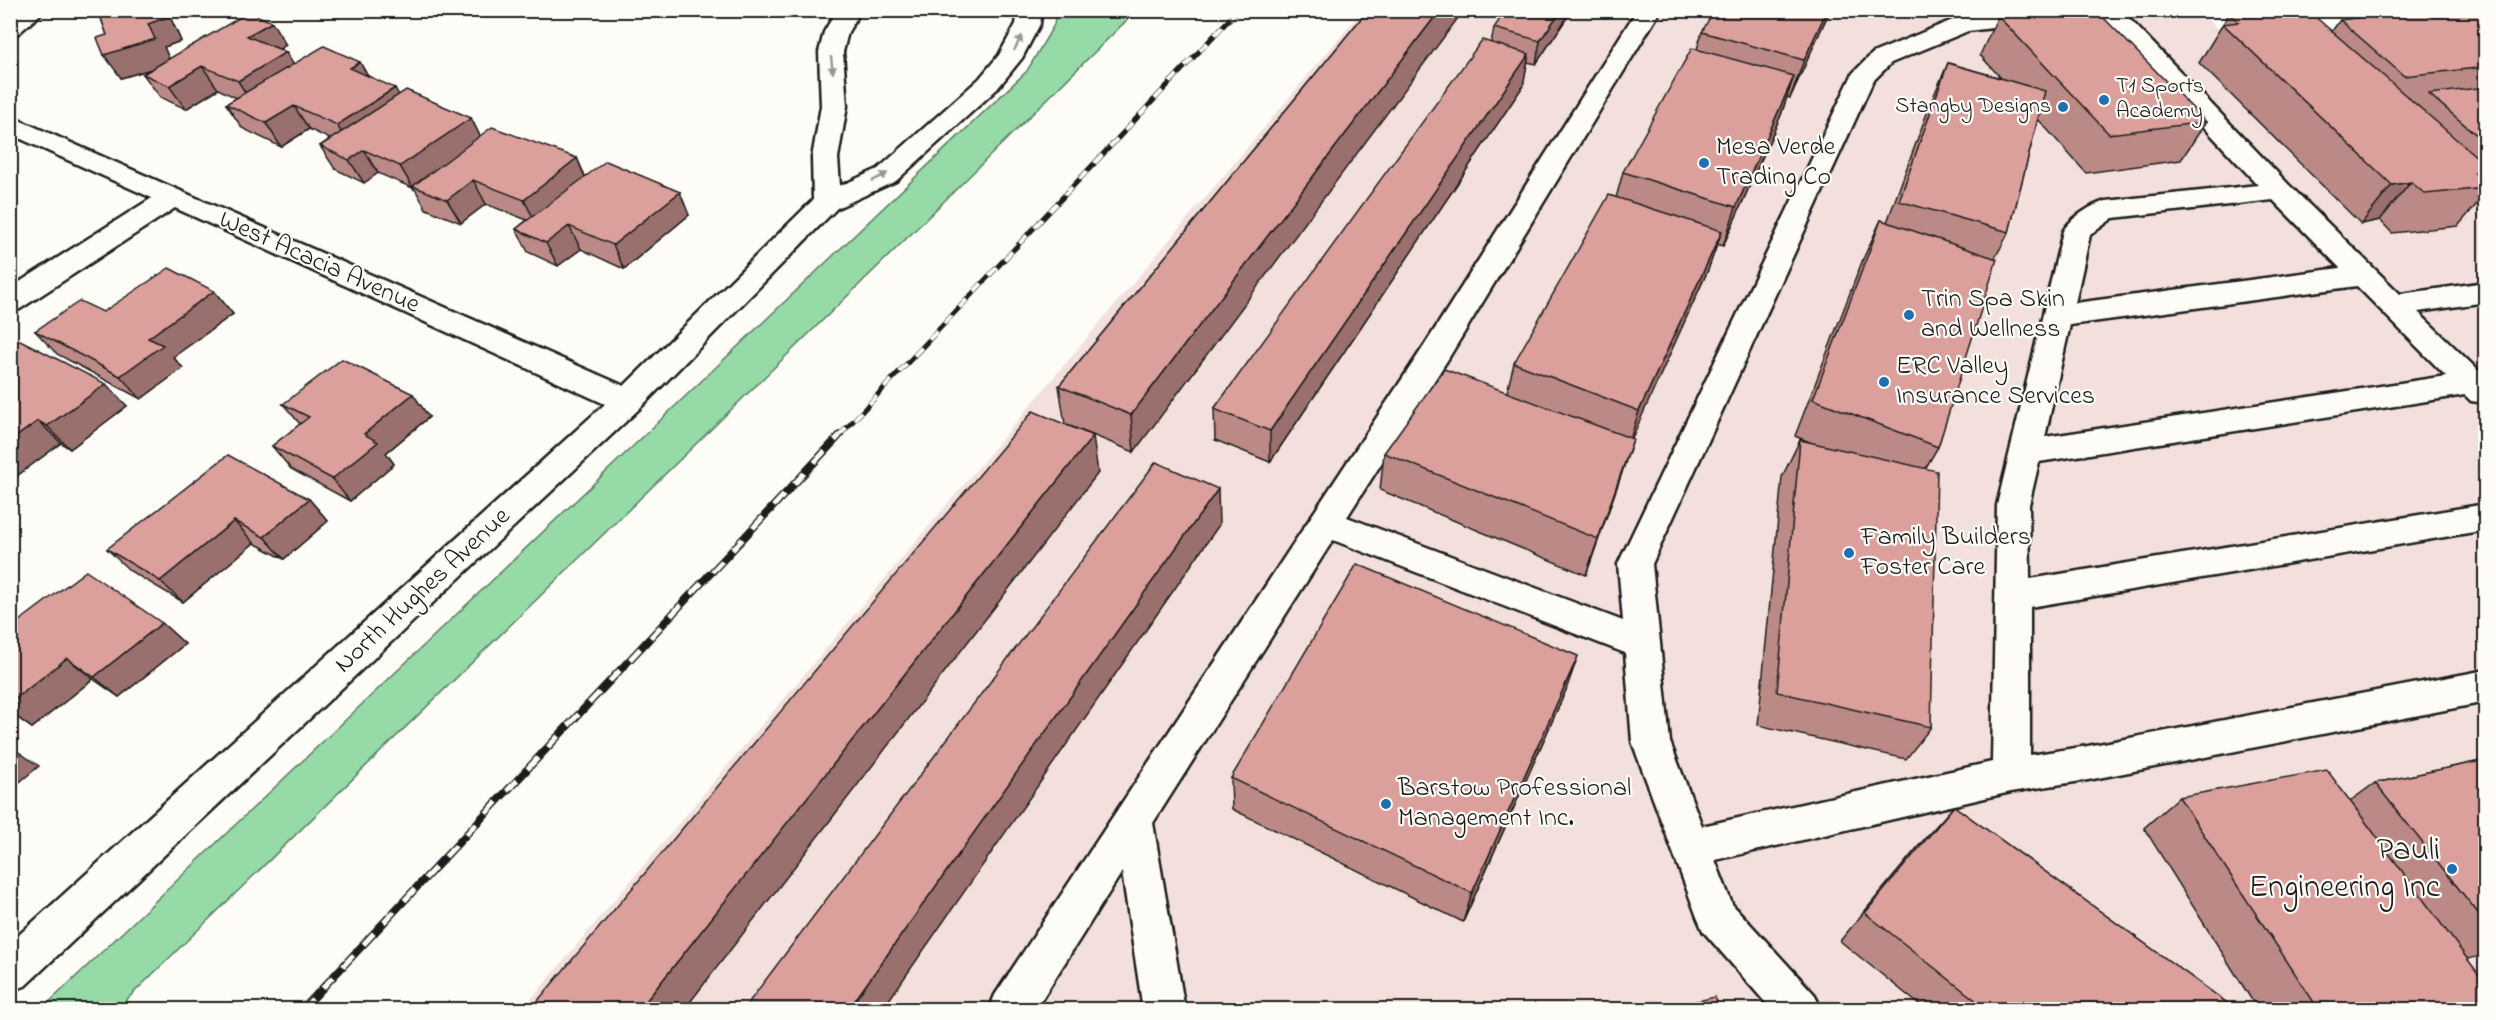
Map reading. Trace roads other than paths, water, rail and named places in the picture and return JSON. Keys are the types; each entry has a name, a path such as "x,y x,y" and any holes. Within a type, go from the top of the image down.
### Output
{"street":[{"path":"10,28 33,10"},
{"path":"849,10 837,33 831,52 834,106 825,158 827,202 887,175 988,84 1010,58 1028,24 1030,10"},
{"path":"1010,1010 1437,351 1649,10"},
{"path":"1800,1010 1717,917 1651,742 1635,564 1862,78 1882,58 1963,24 2083,10"},
{"path":"2107,10 2278,191 2478,390"},
{"name":"West Acacia Avenue","path":"10,124 628,401"},
{"path":"2011,775 2013,506 2077,231 2106,210 2278,191"},
{"path":"10,302 173,197"},
{"name":"North Hughes Avenue","path":"10,971 628,401 827,202"},
{"path":"2057,316 2362,275"},
{"path":"2393,305 2486,292"},
{"path":"2026,452 2478,390"},
{"path":"2013,596 2486,517"},
{"path":"1326,523 1642,644"},
{"path":"1690,847 2011,775 2088,763 2486,686"},
{"path":"1133,820 1164,1010"}],"railway":[{"path":"839,436 1238,10"},
{"path":"302,1010 840,435"}],"place":[{"name":"T1 Sports Academy","path":"2104,100"},
{"name":"Stangby Designs","path":"2063,107"},
{"name":"Mesa Verde Trading Co","path":"1704,163"},
{"name":"Trin Spa Skin and Wellness","path":"1909,315"},
{"name":"ERC Valley Insurance Services","path":"1884,382"},
{"name":"Family Builders Foster Care","path":"1849,553"},
{"name":"Barstow Professional Management Inc.","path":"1386,804"},
{"name":"Pauli Engineering Inc","path":"2452,869"}]}
